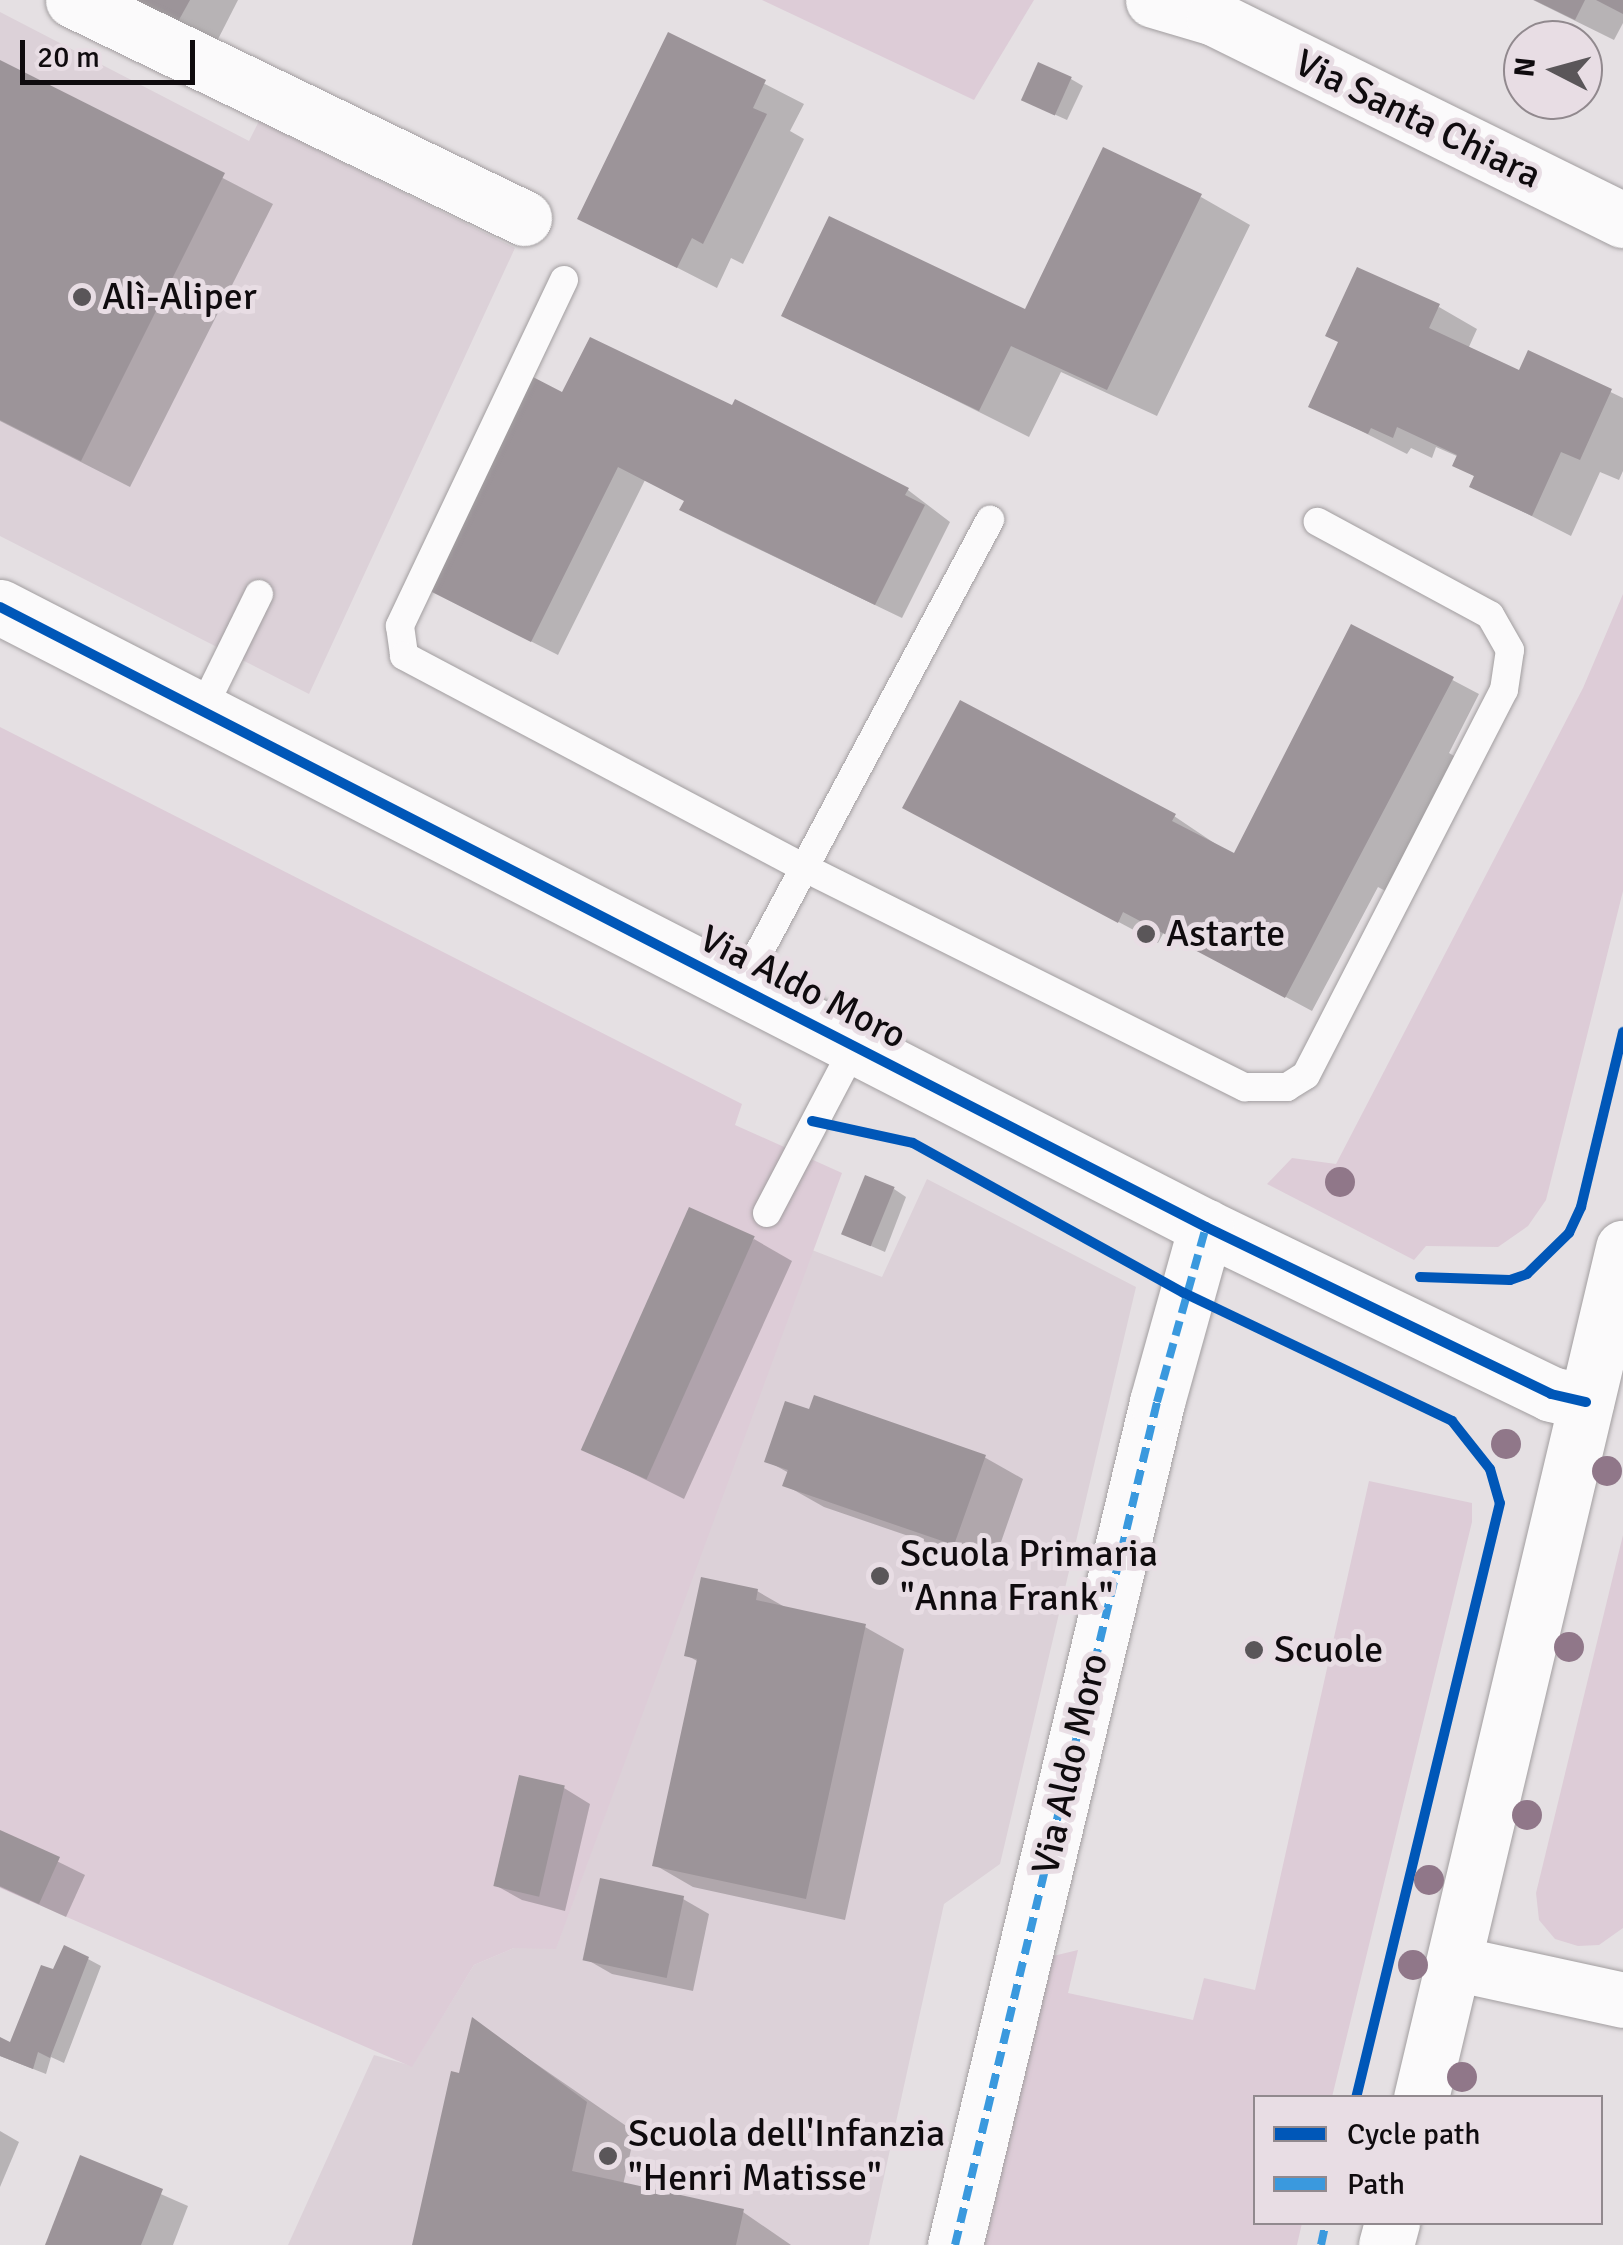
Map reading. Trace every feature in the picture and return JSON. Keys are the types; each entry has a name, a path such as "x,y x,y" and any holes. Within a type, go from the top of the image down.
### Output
{"street":[{"path":"72,0 524,218"},
{"name":"Via Santa Chiara","path":"1152,0 1203,9 1623,220"},
{"name":"Via Aldo Moro","path":"0,607 1206,1227 1551,1394 1586,1402"},
{"name":"Via Aldo Moro","path":"956,2245 1157,1402 1206,1227"},
{"path":"1423,2095 1623,1248"},
{"path":"1454,1963 1623,2000"}],"lane":[{"path":"564,280 400,626 404,656 1219,1080 1265,1090 1297,1081 1353,987 1504,690 1510,650 1490,614 1318,522"},
{"path":"740,988 990,520"},
{"path":"202,710 259,594"},
{"path":"767,1213 854,1047"}],"shaded area":[{"path":"762,0 1034,0 974,100"},
{"path":"0,12 249,141 259,121 515,248 309,694 0,536"},
{"path":"1623,594 1623,891 1546,1200 1528,1226 1498,1247 1426,1246 1414,1260 1267,1184 1292,1158 1336,1164 1583,688"},
{"path":"0,727 742,1104 735,1125 842,1173 556,1949 514,1948 474,1965 412,2067 0,1888"},
{"name":"Scuola Primaria \"Anna Frank\"","path":"927,1179 1136,1287 1000,1864 944,1904 869,2245 288,2245 374,2055 412,2066 474,1965 514,1948 556,1948 812,1250 882,1277"},
{"path":"1369,1481 1472,1503 1472,1522 1332,2095 1253,2095 1253,2225 1302,2225 1297,2245 984,2245 1053,1956 1078,1950 1068,1993 1193,2020 1204,1978 1255,1990"},
{"path":"1623,1535 1623,1928 1599,1945 1578,1946 1555,1939 1539,1920 1536,1893"}],"building":[{"path":"120,0 190,0 175,27"},
{"path":"1534,0 1585,0 1575,20"},
{"path":"1596,0 1623,0 1623,14"},
{"path":"668,32 766,80 753,108 767,114 703,244 692,238 677,268 577,219"},
{"name":"Alì-Aliper","path":"0,60 225,173 81,461 0,420"},
{"path":"1038,62 1072,77 1055,115 1021,100"},
{"path":"1103,147 1202,194 1107,390 1011,346 979,411 781,316 829,216 1025,309"},
{"path":"1357,267 1440,304 1429,328 1519,370 1528,350 1612,389 1580,460 1561,452 1532,516 1469,487 1474,476 1452,466 1457,455 1397,427 1393,438 1371,428 1368,434 1308,407 1338,342 1325,336"},
{"path":"590,337 732,405 735,399 909,488 905,495 925,505 875,605 679,510 684,501 618,467 531,642 426,589 533,377 562,392"},
{"path":"1351,624 1454,677 1285,998 1123,912 1118,923 902,808 960,700 1176,814 1172,821 1234,853"},
{"path":"865,1175 895,1187 871,1246 841,1234"},
{"path":"689,1207 755,1236 647,1479 581,1450"},
{"path":"814,1395 986,1455 954,1545 782,1486 788,1470 764,1462 785,1401 809,1409"},
{"path":"701,1577 758,1589 756,1600 866,1624 806,1899 652,1866 697,1659 684,1656"},
{"path":"519,1775 565,1786 539,1897 493,1886"},
{"path":"0,1830 60,1857 39,1904 0,1886"},
{"path":"600,1878 684,1896 667,1978 583,1960"},
{"path":"64,1945 89,1957 50,2058 38,2052 33,2069 0,2056 0,2037 10,2042 41,1965 53,1969"},
{"path":"472,2017 587,2102 572,2171 744,2209 736,2245 412,2245 451,2071 459,2073"},
{"path":"80,2155 163,2189 141,2245 45,2245"}],"marked path":[{"path":"955,2245 1157,1402 1206,1227"},
{"path":"1321,2245 1325,2225"}],"cycle path":[{"path":"0,607 1206,1227 1551,1394 1586,1402"},
{"path":"1420,1277 1510,1280 1527,1274 1569,1233 1581,1207 1623,1032"},
{"path":"812,1121 913,1143 1184,1293 1452,1421 1490,1469 1500,1503 1357,2095"}],"place":[{"name":"Alì-Aliper","path":"82,297"},
{"name":"Astarte","path":"1146,934"},
{"name":"Scuola Primaria \"Anna Frank\"","path":"880,1576"},
{"name":"Scuole","path":"1254,1650"},
{"name":"Scuola dell'Infanzia \"Henri Matisse\"","path":"608,2156"}]}
